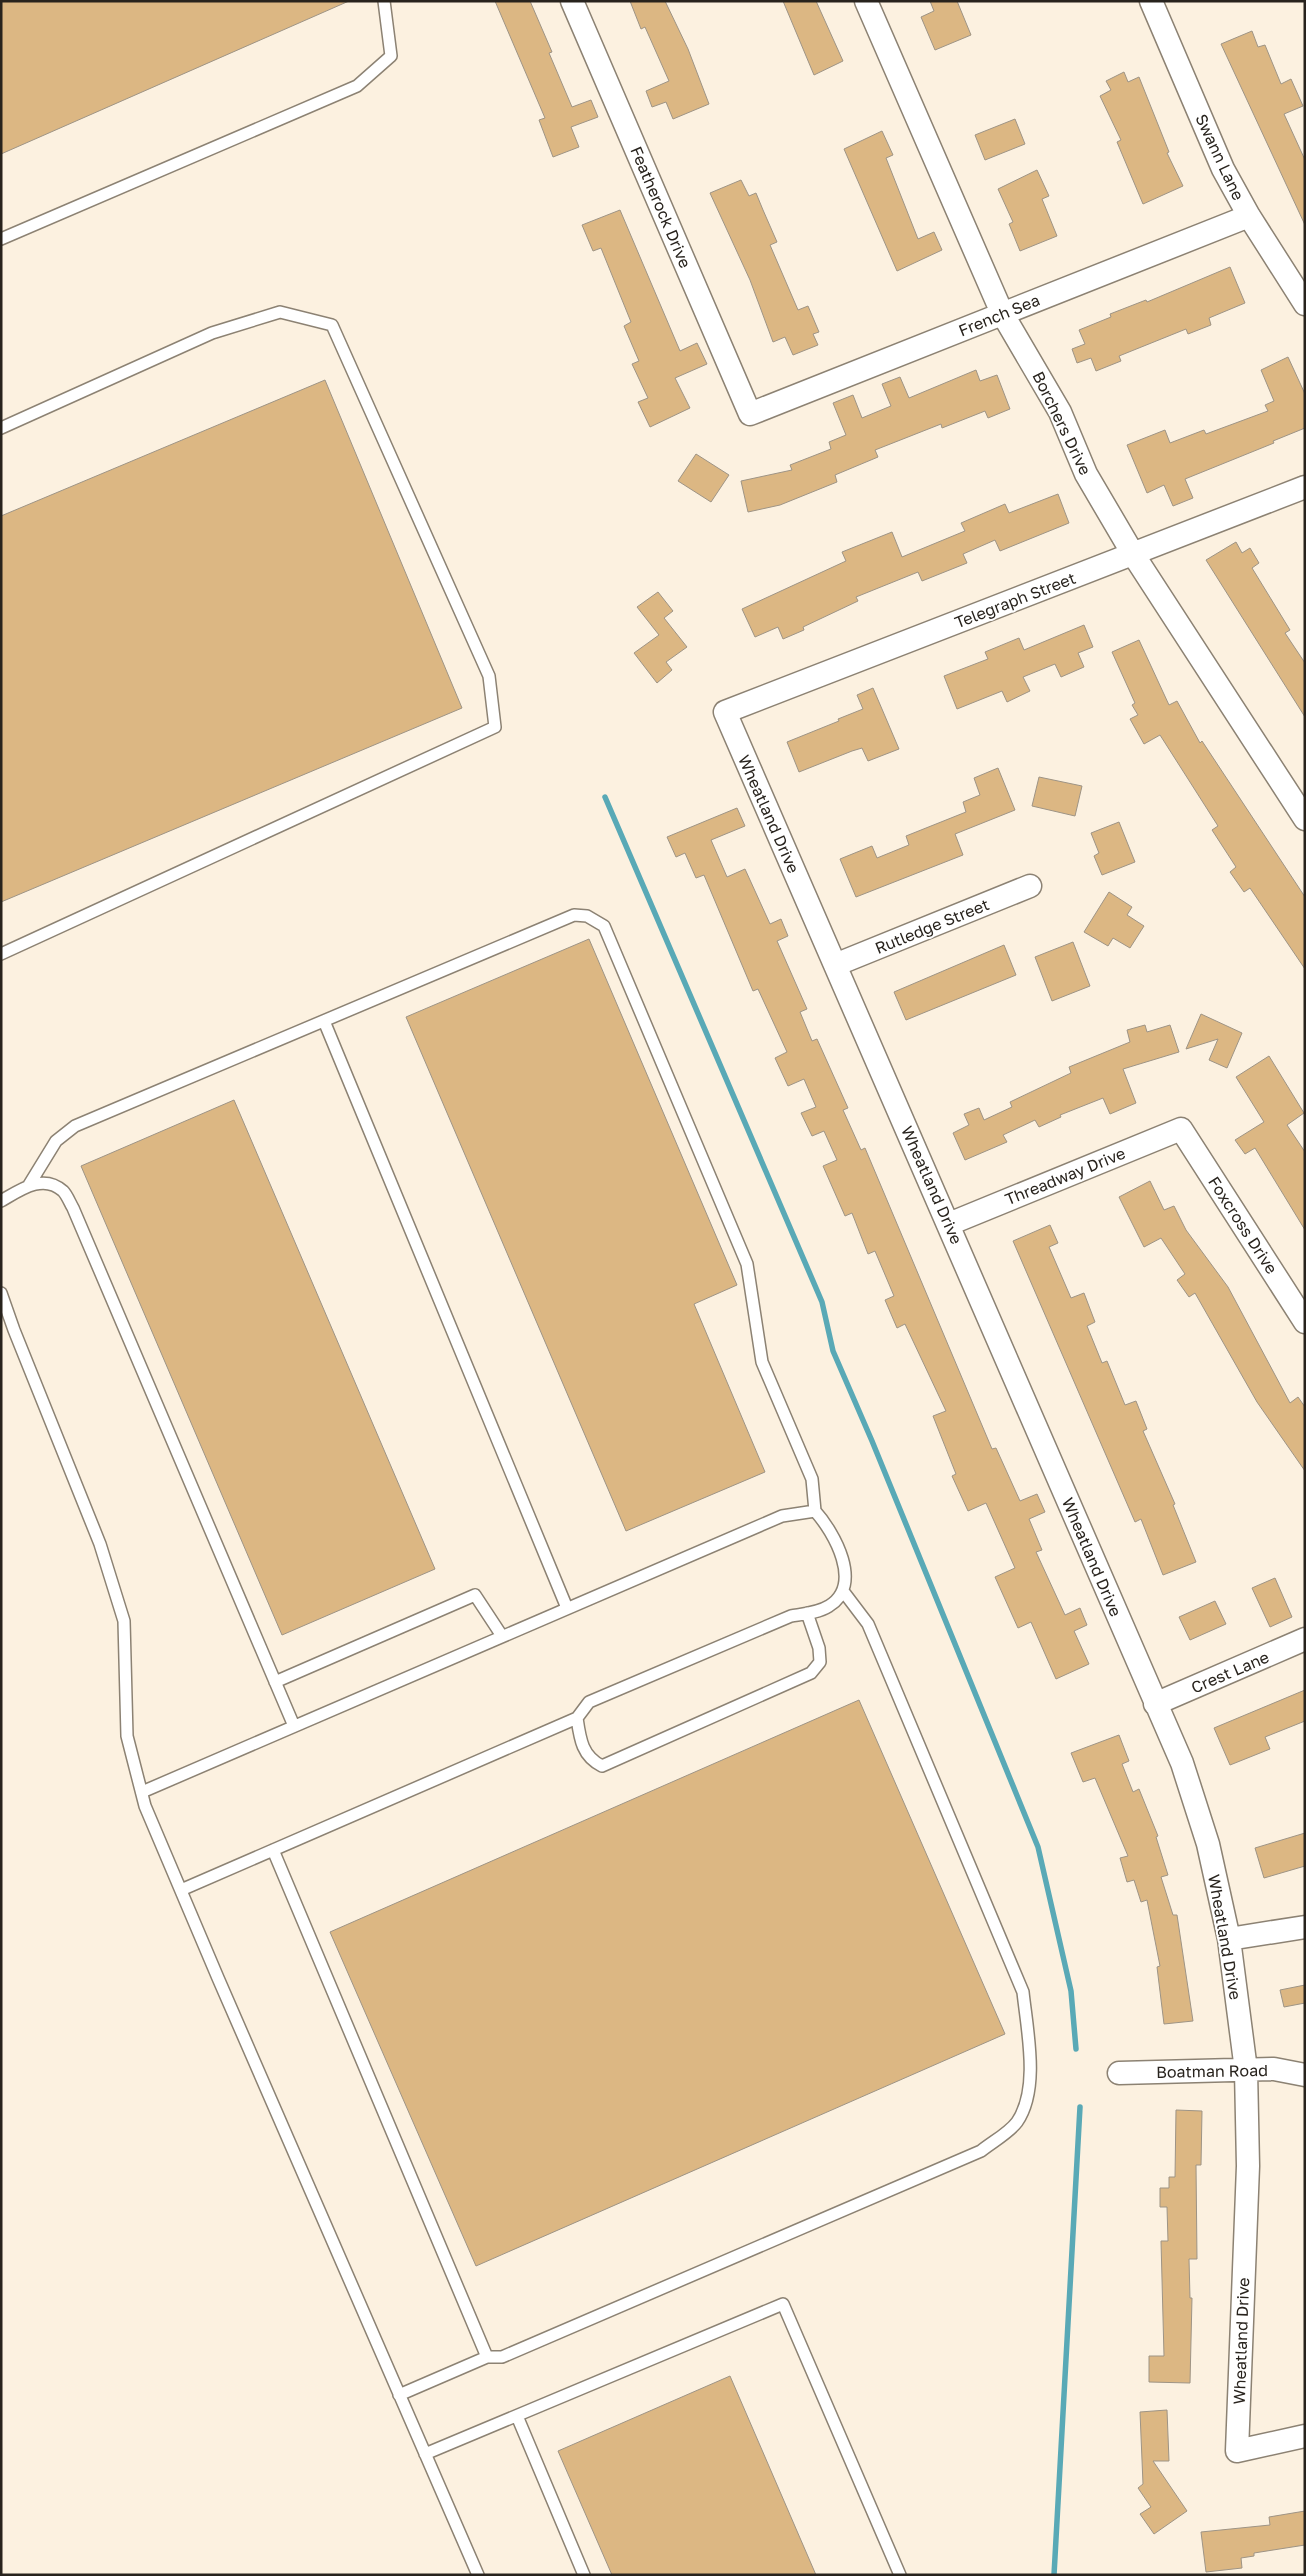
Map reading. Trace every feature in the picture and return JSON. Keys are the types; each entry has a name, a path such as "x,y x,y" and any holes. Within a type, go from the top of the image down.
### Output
{"street":[{"name":"Featherock Drive","path":"572,1 750,414"},
{"name":"Borchers Drive","path":"866,1 1002,313 1043,380 1060,412 1086,474 1132,554 1305,820"},
{"name":"Swann Lane","path":"1151,1 1222,169 1248,216 1305,304"},
{"name":"French Sea","path":"750,414 1248,216"},
{"name":"Telegraph Street","path":"725,712 1305,487"},
{"name":"Wheatland Drive","path":"725,712 1182,1763 1208,1844 1228,1939 1246,2070 1248,2166 1237,2451 1305,2436"},
{"name":"Rutledge Street","path":"835,965 1030,886"},
{"name":"Threadway Drive","path":"949,1224 1181,1129"},
{"name":"Foxcross Drive","path":"1181,1129 1305,1322"},
{"name":"Crest Lane","path":"1155,1704 1305,1639"},
{"path":"1228,1939 1305,1927"},
{"name":"Boatman Road","path":"1119,2073 1274,2069 1305,2075"}],"lane":[{"path":"1,239 357,86 391,56 384,1"},
{"path":"1,428 212,333 280,312 332,325 489,676 495,727 1,954"},
{"path":"29,1185 56,1141 75,1126 574,915 586,916 604,926 747,1264 762,1362 812,1479 815,1510 829,1527 839,1548 845,1570 843,1591 829,1606 791,1616 589,1702 577,1718 181,1890"},
{"path":"324,1021 567,1608"},
{"path":"1,1201 29,1185 46,1183 63,1191 73,1208 294,1726"},
{"path":"1,1292 14,1330 100,1544 124,1621 127,1736 142,1792 181,1890 478,2575"},
{"path":"142,1792 782,1516 815,1510"},
{"path":"399,2395 487,2358 511,2353 981,2151 1016,2123 1028,2101 1029,2050 1023,1992 868,1624 843,1591"},
{"path":"275,1682 475,1595 502,1636"},
{"path":"577,1718 580,1739 590,1760 602,1766 811,1672 820,1662 819,1648 807,1613"},
{"path":"273,1850 487,2358"},
{"path":"425,2454 784,2304 900,2575"},
{"path":"517,2416 584,2575"}],"building":[{"path":"1,1 349,1 1,154"},
{"path":"495,1 530,1 552,52 549,53 572,107 591,100 598,117 571,127 579,147 553,157 539,120 545,118"},
{"path":"630,1 665,1 688,49 709,104 673,119 666,102 652,107 646,91 669,81 645,27 641,29"},
{"path":"783,1 816,1 843,61 814,75"},
{"path":"930,1 957,1 971,35 935,50 921,17 934,11"},
{"path":"1252,31 1258,47 1265,45 1281,84 1291,79 1303,106 1284,114 1305,160 1305,225 1221,44"},
{"path":"1124,72 1128,82 1139,77 1169,152 1167,153 1183,186 1143,204 1117,142 1121,140 1100,96 1111,90 1106,81"},
{"path":"1015,119 1025,144 985,160 975,135"},
{"path":"882,131 893,155 886,158 918,239 934,232 942,250 897,271 844,149"},
{"path":"1037,170 1049,196 1042,199 1057,236 1020,251 1009,224 1013,222 998,189"},
{"path":"741,180 749,196 756,193 777,242 770,245 798,310 808,306 819,332 813,334 818,345 793,355 785,337 773,342 750,280 710,193"},
{"path":"620,210 680,351 697,343 707,364 675,378 690,408 650,427 638,402 648,398 632,364 639,361 624,326 631,322 601,248 593,251 582,225"},
{"path":"1230,267 1245,303 1209,318 1211,325 1188,334 1186,329 1119,356 1121,361 1096,371 1091,358 1077,363 1072,349 1085,344 1079,330 1111,317 1110,314 1146,300 1147,302"},
{"path":"1288,357 1305,394 1305,428 1273,441 1274,443 1185,479 1193,498 1173,506 1164,485 1147,493 1127,445 1165,430 1170,443 1204,430 1206,434 1268,411 1265,405 1274,401 1261,370"},
{"path":"976,370 980,381 997,375 1010,409 988,418 985,411 942,428 941,424 875,450 878,457 835,475 837,482 780,505 748,512 741,481 792,470 790,465 831,449 829,442 846,435 833,403 853,395 862,418 891,406 882,384 900,377 909,398"},
{"path":"325,380 462,708 1,902 1,516"},
{"path":"696,454 729,475 711,502 678,481"},
{"path":"1058,494 1069,523 1000,551 995,540 963,554 967,563 922,581 918,572 856,597 858,601 803,627 804,630 783,639 778,627 755,637 742,609 846,561 842,552 892,532 902,557 965,531 961,523 1005,504 1009,513"},
{"path":"1236,542 1242,553 1250,548 1259,563 1252,568 1290,630 1285,633 1305,663 1305,717 1206,560"},
{"path":"658,592 673,611 664,618 687,647 666,662 672,670 657,683 634,653 659,635 637,607"},
{"path":"1084,625 1093,647 1078,653 1084,667 1061,677 1055,664 1023,677 1030,691 1007,702 1002,691 957,709 944,676 988,659 985,652 1019,638 1024,650"},
{"path":"1139,640 1169,705 1177,701 1200,743 1202,741 1305,897 1305,969 1250,888 1244,892 1230,872 1236,867 1212,830 1218,826 1160,735 1144,744 1130,719 1138,715 1132,705 1135,703 1112,652"},
{"path":"873,688 899,749 868,761 862,748 799,772 787,742 863,709 857,695"},
{"path":"998,768 1015,810 955,834 963,855 856,897 840,859 872,846 877,858 909,845 906,836 966,812 963,802 980,795 974,778"},
{"path":"1039,777 1082,786 1075,816 1032,806"},
{"path":"737,808 745,826 711,840 727,877 745,869 770,924 781,919 788,936 777,941 807,1009 800,1012 812,1041 817,1039 848,1108 843,1110 861,1150 865,1148 992,1449 996,1448 1020,1501 1037,1494 1045,1512 1029,1519 1042,1550 1036,1552 1065,1615 1080,1608 1087,1625 1074,1631 1089,1664 1056,1679 1031,1622 1018,1628 995,1577 1015,1568 986,1503 968,1511 952,1476 956,1474 933,1416 946,1411 905,1324 897,1328 885,1300 894,1296 875,1251 868,1254 852,1213 845,1216 823,1166 837,1160 824,1131 812,1136 801,1113 816,1107 804,1079 788,1086 775,1058 787,1052 758,989 753,991 704,875 696,878 685,853 676,857 667,837"},
{"path":"1119,822 1135,862 1102,875 1094,856 1099,853 1091,833"},
{"path":"1109,892 1132,907 1127,915 1144,926 1130,948 1113,938 1108,946 1084,932"},
{"path":"589,939 737,1285 694,1304 765,1472 626,1531 406,1017"},
{"path":"1073,942 1090,986 1052,1001 1035,957"},
{"path":"1004,945 1016,975 906,1020 894,992"},
{"path":"1201,1014 1242,1033 1227,1068 1209,1060 1218,1039 1186,1049"},
{"path":"1145,1025 1147,1032 1170,1025 1179,1052 1123,1069 1136,1103 1110,1114 1103,1098 1060,1115 1061,1117 1039,1127 1035,1120 1003,1135 1007,1142 965,1160 953,1133 969,1125 964,1114 979,1108 984,1120 1012,1107 1010,1102 1071,1073 1069,1067 1130,1042 1127,1030"},
{"path":"1269,1056 1304,1113 1287,1125 1305,1152 1305,1230 1255,1148 1245,1154 1235,1140 1264,1122 1236,1077"},
{"path":"234,1100 435,1569 282,1635 81,1166"},
{"path":"1150,1181 1164,1210 1174,1206 1186,1230 1228,1287 1290,1403 1298,1397 1305,1407 1305,1471 1257,1402 1195,1293 1189,1297 1177,1280 1185,1274 1161,1238 1144,1247 1119,1197"},
{"path":"1050,1225 1058,1243 1049,1247 1071,1298 1084,1293 1095,1322 1087,1326 1102,1363 1107,1361 1125,1405 1136,1401 1147,1429 1143,1431 1175,1504 1173,1505 1196,1562 1163,1575 1141,1519 1135,1522 1013,1241"},
{"path":"1275,1578 1292,1617 1270,1627 1252,1588"},
{"path":"1215,1601 1226,1624 1190,1640 1179,1617"},
{"path":"1305,1690 1305,1721 1265,1737 1270,1749 1230,1765 1214,1728"},
{"path":"859,1700 1005,2034 476,2266 330,1932"},
{"path":"1119,1735 1129,1761 1122,1764 1133,1792 1139,1789 1158,1836 1156,1837 1168,1875 1161,1877 1173,1915 1177,1915 1193,2021 1164,2024 1157,1967 1160,1966 1147,1900 1141,1902 1134,1880 1127,1882 1120,1858 1128,1856 1095,1778 1083,1782 1071,1753"},
{"path":"1305,1833 1305,1866 1264,1878 1255,1848"},
{"path":"1305,1985 1305,2003 1284,2007 1280,1990"},
{"path":"1176,2110 1202,2111 1201,2165 1196,2165 1197,2259 1189,2259 1190,2298 1192,2298 1190,2383 1149,2382 1149,2356 1164,2356 1161,2241 1168,2241 1167,2207 1160,2207 1160,2188 1169,2188 1169,2177 1175,2177"},
{"path":"730,2376 816,2575 612,2575 558,2451"},
{"path":"1167,2410 1169,2461 1153,2461 1187,2511 1154,2534 1140,2514 1151,2507 1138,2488 1143,2484 1140,2412"},
{"path":"1305,2511 1305,2545 1254,2553 1254,2556 1241,2558 1242,2568 1206,2572 1201,2532 1270,2525 1269,2517"}],"waterway":[{"path":"605,797 822,1302 833,1351 872,1441 1038,1847 1071,1991 1076,2049"},
{"path":"1054,2575 1080,2107"}]}
